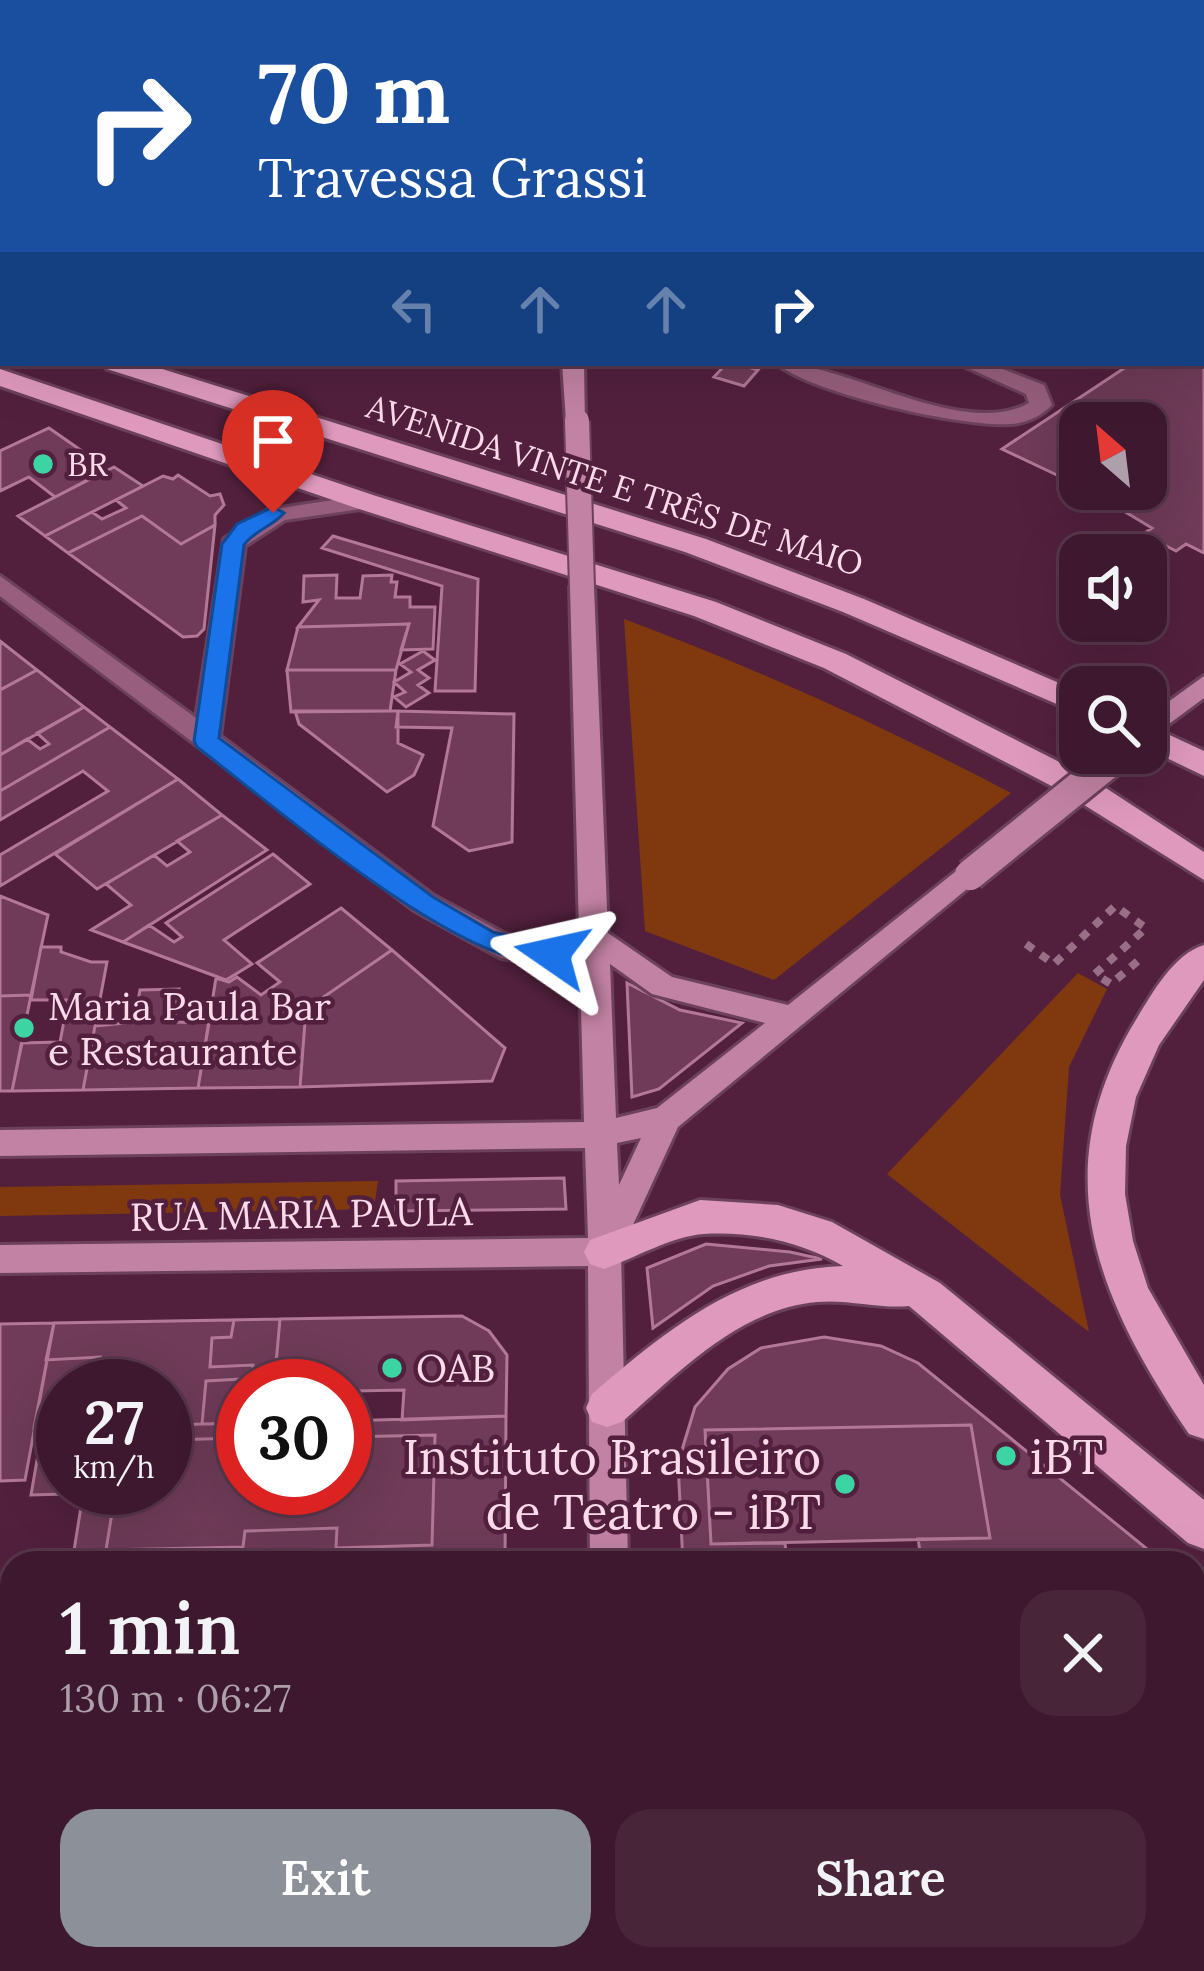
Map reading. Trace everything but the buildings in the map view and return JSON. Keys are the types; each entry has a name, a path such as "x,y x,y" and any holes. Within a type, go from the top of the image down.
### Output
{"highway":[{"name":"AVENIDA VINTE E TRÊS DE MAIO","path":"126,366 582,507 775,574 906,625 1059,694"},
{"path":"0,377 366,502 705,609 835,661 1076,785 1204,868"},
{"path":"1167,745 1204,765"},
{"path":"1204,958 1170,998 1129,1065 1108,1124 1102,1171 1114,1253 1125,1282 1149,1339 1204,1420"},
{"path":"604,1252 700,1217 778,1222 832,1239 926,1295 1204,1528"},
{"path":"607,1408 740,1304 790,1288 845,1283 926,1295"}],"main road":[{"path":"573,366 604,1252 609,1551"},
{"path":"1167,715 1204,684"},
{"path":"604,1252 666,1119 1095,774"},
{"path":"593,948 663,986 792,1018"},
{"name":"RUA MARIA PAULA","path":"0,1143 598,1135 666,1119"},
{"name":"RUA MARIA PAULA","path":"0,1259 604,1252"}],"street":[{"path":"795,366 848,386 978,417 1020,417 1041,404 1036,390 977,366"},
{"path":"206,741 233,544 245,529 273,513 366,502"},
{"path":"0,584 424,903 483,939 511,950 593,948"}],"path":[{"path":"1026,944 1054,964 1115,906 1146,928 1095,974 1111,984 1142,958"}],"shaded area":[{"path":"624,619 820,700 1011,793 774,980 645,931"},
{"path":"1078,973 1107,989 1069,1067 1060,1195 1089,1332 887,1174"},
{"path":"378,1181 374,1209 0,1216 0,1187"}],"place":[{"name":"BR","path":"43,464"},
{"name":"Maria Paula Bar e Restaurante","path":"24,1028"},
{"name":"OAB","path":"392,1368"},
{"name":"iBT","path":"1006,1456"},
{"name":"Instituto Brasileiro de Teatro - iBT","path":"845,1484"}],"route":[{"path":"273,513 245,529 233,544 206,741 424,903 483,939 511,950 552,954"}]}
